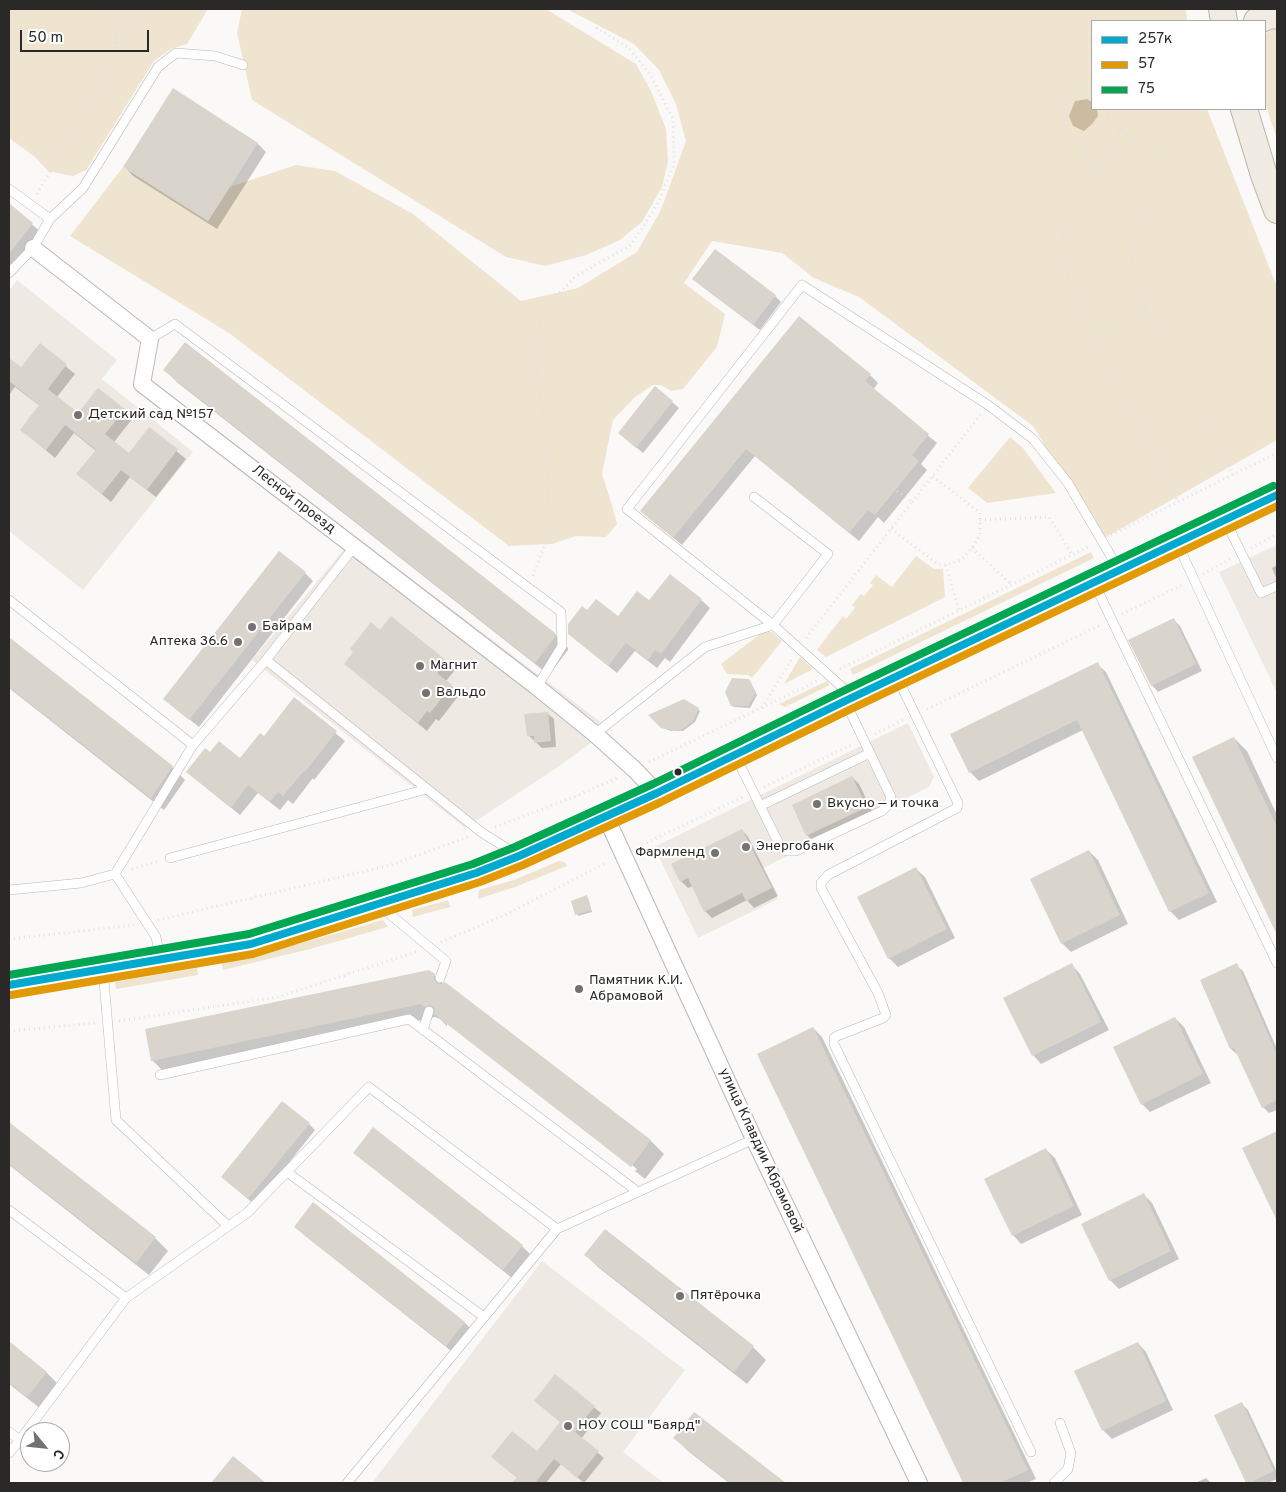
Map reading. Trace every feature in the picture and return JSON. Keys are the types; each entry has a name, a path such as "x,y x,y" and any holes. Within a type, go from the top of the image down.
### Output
{"main road":[{"path":"1259,20 1277,15"},
{"path":"1244,110 1277,210"},
{"path":"9,984 251,944 476,873 657,793 849,699 1277,495"}],"street":[{"path":"33,248 150,339"},
{"name":"Лесной проезд","path":"150,339 142,384 536,687 595,734 657,793"},
{"name":"улица Клавдии Абрамовой","path":"606,817 754,1139 919,1483"}],"lane":[{"path":"9,273 33,248 50,219 83,188 158,67 176,53 215,56 243,65"},
{"path":"9,189 50,219"},
{"path":"735,755 780,846 786,851 796,851 882,811 889,804 890,797 849,699 828,675 773,625 627,509 802,285 988,405 1033,439 1068,483 1120,571"},
{"path":"150,339 175,324 561,612 562,646 536,687"},
{"path":"595,734 706,647 773,625 828,554 754,497"},
{"path":"1225,520 1261,594 1277,586"},
{"path":"1177,543 1277,758"},
{"path":"9,890 81,883 115,874 193,745 266,660 354,547"},
{"path":"1094,583 1277,963"},
{"path":"9,600 193,745"},
{"path":"266,660 481,832 518,856"},
{"path":"897,677 958,803 956,808 828,875 821,883 878,993 886,1015 883,1018 837,1036 834,1038 834,1044 1031,1452"},
{"path":"760,806 870,753"},
{"path":"170,858 427,789"},
{"path":"115,874 156,937 160,959"},
{"path":"377,904 446,961 440,978"},
{"path":"103,969 116,1120 228,1226"},
{"path":"423,1030 429,1010"},
{"path":"160,1075 409,1019 638,1192"},
{"path":"33,1422 126,1298 248,1213 369,1087 556,1229"},
{"path":"348,1483 556,1229 754,1139"},
{"path":"286,1172 484,1317"},
{"path":"9,1210 126,1298"},
{"path":"1054,1483 1068,1469 1071,1453 1060,1424"},
{"path":"9,1432 20,1440 9,1453"}],"path":[{"path":"115,59 118,9"},
{"path":"31,205 145,9"},
{"path":"528,588 549,532 546,429 533,345 546,305 576,276 631,245 658,202 674,164 673,119 651,76 629,48 597,28 602,9"},
{"path":"1091,92 1073,93 1061,109 1065,128 1096,170"},
{"path":"1104,110 1107,118 1121,130 1175,167 1150,204 1136,230 1132,261 1141,296 1233,475"},
{"path":"1082,150 1107,118"},
{"path":"1121,130 1065,219 1062,243 1068,275 1091,335 1178,502"},
{"path":"1091,335 1147,308"},
{"path":"988,405 798,648 762,708 1277,453"},
{"path":"891,529 938,564 946,565 961,560 972,548 980,535 980,513 932,476"},
{"path":"896,490 912,502"},
{"path":"980,520 1049,516 1072,555"},
{"path":"1176,588 1277,534"},
{"path":"972,548 1012,585"},
{"path":"946,565 959,611"},
{"path":"9,939 135,925 392,865 532,814"},
{"path":"115,874 170,858"},
{"path":"9,1031 108,1022 278,997 429,947 505,915 606,863"}],"shaded area":[{"path":"9,9 208,9 187,44 171,49 154,61 86,170 73,176 48,171 35,157 9,138"},
{"path":"242,9 546,9 636,64 651,91 666,129 668,162 662,187 642,222 620,240 586,255 545,266 506,257 252,100 237,33"},
{"path":"567,9 1186,9 1187,20 1091,20 1091,101 1087,99 1075,101 1097,116 1097,110 1207,110 1277,287 1277,440 1101,540 1033,426 859,297 814,278 782,253 712,241 684,283 725,314 717,347 683,389 671,391 661,385 653,385 635,397 613,420 602,474 617,524 606,537 576,536 552,544 509,546 229,333 70,236 123,167 208,221 230,187 296,165 335,171 413,214 521,301 578,288 637,252 661,210 686,141 676,104 659,70 634,44"},
{"path":"1277,28 1277,139 1266,106 1266,33"},
{"path":"1087,99 1091,101 1091,110 1097,110 1098,116 1084,131 1073,126 1069,116 1075,101"},
{"name":"Детский сад №157","path":"17,280 117,360 102,379 193,452 83,590 9,531 9,291"},
{"path":"1010,437 1023,448 1056,493 987,503 968,488"},
{"path":"355,536 610,729 555,769 465,828 252,660"},
{"path":"1277,545 1277,693 1219,572"},
{"path":"1091,552 1094,558 853,675 850,669"},
{"path":"916,556 934,569 943,569 945,597 826,657 817,650 843,616 846,619 855,608 852,605 861,594 864,596 873,585 870,583 876,575 892,587"},
{"path":"764,631 772,632 782,641 752,678 748,675 727,674 721,664"},
{"path":"800,657 813,669 784,684"},
{"path":"827,681 830,685 785,707 779,704"},
{"path":"908,723 934,777 929,787 763,868 778,899 698,938 654,847"},
{"path":"559,861 564,862 567,866 515,887 478,899 479,890 514,880"},
{"path":"448,900 450,907 413,917 412,910"},
{"path":"383,920 388,927 310,949 223,970 222,963"},
{"path":"197,968 198,975 116,989 115,982"},
{"path":"542,1261 685,1370 623,1452 664,1483 372,1483"}],"building":[{"path":"173,88 258,143 208,221 123,167"},
{"path":"9,203 33,223 9,254"},
{"path":"715,249 776,295 753,325 692,279"},
{"path":"799,316 871,374 865,381 929,434 912,455 919,461 875,515 868,510 849,533 746,449 673,538 640,511"},
{"path":"185,342 555,633 555,637 535,663 163,370"},
{"path":"40,343 67,364 48,389 78,413 98,388 125,409 105,434 129,453 149,427 178,449 147,490 121,470 102,494 76,474 96,450 65,425 46,450 20,430 39,405 9,381 9,358 21,367"},
{"path":"655,386 673,401 636,448 618,433"},
{"path":"279,551 306,572 189,720 163,699"},
{"path":"670,574 702,599 661,654 655,650 648,660 626,643 608,666 568,634 568,624 582,606 587,610 596,599 618,616 637,591 649,600"},
{"path":"391,616 447,661 437,673 452,685 430,713 427,711 418,723 344,664 353,652 350,649 371,622 380,630"},
{"path":"1174,618 1196,664 1151,686 1128,640"},
{"path":"9,637 173,766 151,798 9,687"},
{"path":"1098,662 1209,893 1169,912 1077,720 969,773 950,734"},
{"path":"732,678 749,679 756,692 748,706 731,706 725,692"},
{"path":"294,697 337,731 305,772 283,796 278,792 270,802 248,785 231,808 186,772 205,748 210,752 219,741 240,758 260,733 264,736"},
{"path":"684,699 699,708 693,721 681,730 674,731 661,728 648,715"},
{"path":"548,712 551,741 534,743 534,736 527,736 524,714"},
{"path":"1234,737 1277,827 1277,935 1192,757"},
{"path":"852,776 867,807 806,836 792,805"},
{"path":"742,829 772,888 746,901 742,893 704,912 688,878 680,882 671,864"},
{"path":"1089,850 1120,915 1061,944 1030,879"},
{"path":"916,867 947,929 888,959 857,897"},
{"path":"587,895 591,910 575,915 571,901"},
{"path":"1072,963 1101,1022 1032,1056 1003,998"},
{"path":"1237,963 1277,1055 1277,1100 1262,1108 1234,1048 1230,1049 1200,980"},
{"path":"429,970 435,974 434,979 436,982 441,984 445,982 651,1140 631,1167 434,1014 435,1009 430,1005 424,1007 421,1004 151,1061 145,1029"},
{"path":"1175,1017 1203,1074 1141,1105 1113,1047"},
{"path":"813,1027 1028,1470 1000,1483 963,1483 757,1054"},
{"path":"282,1101 310,1123 248,1199 221,1177"},
{"path":"9,1122 156,1237 136,1263 9,1164"},
{"path":"373,1127 523,1245 503,1270 353,1153"},
{"path":"1277,1131 1277,1221 1242,1148"},
{"path":"1046,1148 1074,1206 1012,1236 984,1179"},
{"path":"1144,1193 1171,1251 1109,1281 1081,1224"},
{"path":"313,1202 465,1322 446,1346 294,1227"},
{"path":"605,1229 754,1346 734,1372 584,1255"},
{"path":"9,1341 47,1372 27,1397 9,1383"},
{"path":"1138,1342 1166,1401 1102,1431 1074,1371"},
{"name":"НОУ СОШ \"Баярд\"","path":"555,1374 595,1406 575,1432 599,1451 577,1478 554,1459 535,1483 512,1483 517,1477 491,1457 512,1431 537,1451 560,1422 534,1401"},
{"path":"1242,1402 1274,1471 1249,1483 1246,1483 1214,1415"},
{"path":"694,1412 786,1483 730,1483 673,1438"},
{"path":"233,1456 266,1483 211,1483"}],"transit line":[{"name":"75","path":"9,975 249,934 473,864 515,847 653,784 1273,486"},
{"name":"257к","path":"9,985 251,944 476,873 519,856 657,793 1277,495"},
{"name":"57","path":"11,995 253,954 480,882 523,865 661,802 1277,506"}],"place":[{"name":"Детский сад №157","path":"78,415"},
{"name":"Байрам","path":"252,627"},
{"name":"Аптека 36.6","path":"238,642"},
{"name":"Магнит","path":"420,666"},
{"name":"Вальдо","path":"426,693"},
{"name":"Вкусно — и точка","path":"817,804"},
{"name":"Энергобанк","path":"746,847"},
{"name":"Фармленд","path":"715,853"},
{"name":"Памятник К.И. Абрамовой","path":"579,989"},
{"name":"Пятёрочка","path":"680,1296"},
{"name":"НОУ СОШ \"Баярд\"","path":"568,1426"}]}
